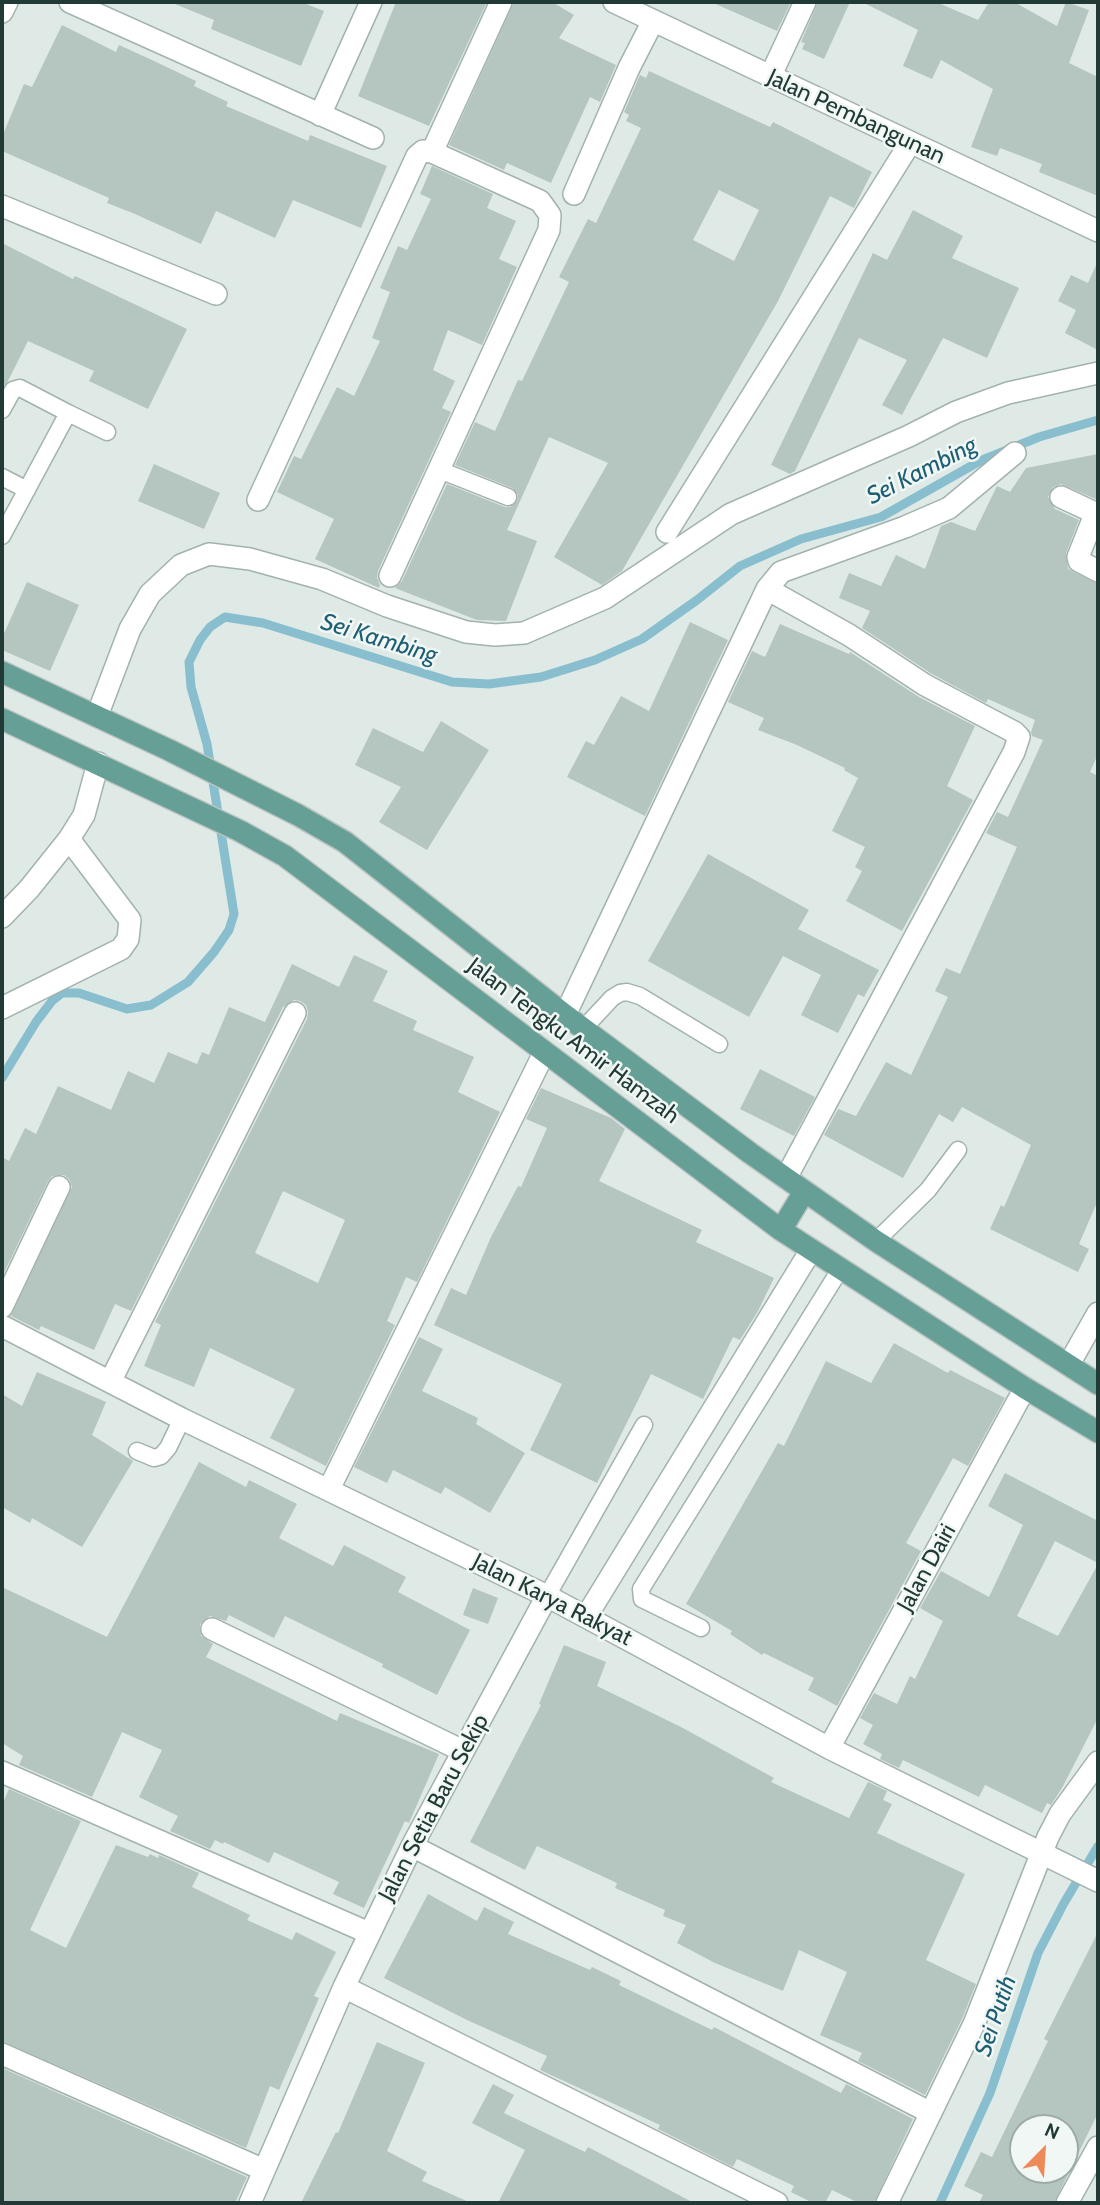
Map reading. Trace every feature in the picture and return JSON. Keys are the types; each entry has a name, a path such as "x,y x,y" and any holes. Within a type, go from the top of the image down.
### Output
{"main road":[{"name":"Jalan Tengku Amir Hamzah","path":"2,672 169,750 345,842 583,1029 804,1192 1098,1384"},
{"name":"Jalan Tengku Amir Hamzah","path":"2,719 264,843 312,875 781,1230 1025,1388 1098,1432"},
{"path":"781,1230 804,1192"}],"street":[{"path":"2,12 7,2"},
{"path":"70,2 373,138"},
{"path":"320,115 371,2"},
{"path":"432,152 501,2"},
{"name":"Jalan Pembangunan","path":"614,2 647,12 770,77 1098,231"},
{"path":"770,77 805,2"},
{"path":"574,194 629,68 647,12"},
{"path":"667,533 910,143"},
{"path":"258,500 417,156 423,151 432,152 540,201 550,215 549,230 390,576"},
{"path":"2,206 216,294"},
{"path":"97,716 130,629 150,594 181,565 209,554 250,559 322,579 387,606 466,632 524,634 605,598 731,514 909,436 956,412 1008,393 1098,373"},
{"path":"565,1015 767,589 780,572 905,527 949,508 1015,453"},
{"path":"1061,497 1093,512 1094,516 1078,557 1079,561 1098,571"},
{"path":"767,589 849,635 925,685 1019,737 1014,752 786,1178"},
{"path":"2,917 29,890 84,815 98,763"},
{"path":"2,1009 121,949 128,939 130,920 69,839"},
{"path":"111,1380 295,1013"},
{"path":"329,1489 544,1053"},
{"path":"2,1307 59,1187"},
{"path":"586,1616 811,1250"},
{"path":"1069,1364 1098,1313"},
{"name":"Jalan Karya Rakyat","path":"2,1326 182,1419 547,1596 830,1748 1093,1879"},
{"name":"Jalan Dairi","path":"830,1748 1025,1388"},
{"name":"Jalan Setia Baru Sekip","path":"250,2203 369,1933 412,1846 547,1596"},
{"path":"212,1629 463,1751"},
{"path":"887,2203 996,1974 1047,1857 1060,1814 1098,1762"},
{"path":"2,1772 369,1933"},
{"path":"412,1846 930,2113"},
{"path":"345,1987 777,2203"},
{"path":"2,2054 264,2170"},
{"path":"1067,2203 1098,2147"}],"lane":[{"path":"2,410 13,390 20,388 107,432"},
{"path":"2,536 68,413"},
{"path":"437,469 508,497"},
{"path":"2,477 27,490"},
{"path":"583,1029 612,998 627,992 640,996 719,1044"},
{"path":"876,1241 928,1190 958,1150"},
{"path":"701,1628 642,1599 641,1590 841,1268"},
{"path":"137,1451 154,1458 161,1456 168,1448 182,1419"},
{"name":"Jalan Setia Baru Sekip","path":"547,1596 644,1425"}],"building":[{"path":"170,2 301,2 324,11 301,66 211,29 214,20"},
{"path":"396,2 487,2 429,126 358,96"},
{"path":"514,2 552,2 574,15 559,38 616,65 600,102 590,97 551,183 507,163 504,170 449,145"},
{"path":"711,2 791,2 777,31"},
{"path":"818,2 850,2 824,59 802,49 805,43 801,42"},
{"path":"862,2 936,2 978,20 989,2 1014,2 1057,26 1066,2 1089,10 1069,63 1098,77 1098,196 1039,172 1042,164 1000,148 997,156 971,147 993,89 941,60 932,79 903,66 918,30"},
{"path":"62,25 116,52 119,45 196,81 194,86 228,102 226,106 308,141 310,135 387,166 361,228 293,200 275,238 216,211 201,244 107,203 109,198 2,151 2,137 24,84 32,87"},
{"path":"649,71 770,127 773,122 872,172 854,208 830,196 778,301 622,571 602,585 554,557 608,463 549,437 507,530 537,541 506,621 477,620 395,588 402,581 447,484 505,507 510,507 517,501 518,495 512,488 455,465 475,422 495,431 518,380 522,381 569,282 559,277 588,219 596,223 641,128 626,121 629,115 624,112 640,75 646,78","holes":["719,190 759,210 734,261 693,240"]},
{"path":"432,166 493,194 487,208 516,221 499,259 517,267 482,345 448,330 433,370 455,381 442,408 451,412 378,571 379,588 315,559 334,519 277,492 294,456 301,459 337,387 354,396 380,341 372,338 390,292 380,288 398,246 407,250 431,199 420,194"},
{"path":"913,210 963,236 952,258 1019,288 987,358 943,338 902,415 882,405 907,360 859,338 795,471 790,474 771,465 873,253 887,260"},
{"path":"2,243 73,279 75,276 187,329 148,409 89,381 94,371 28,341 2,389"},
{"path":"1098,261 1098,350 1065,333 1076,310 1058,301 1071,275 1088,283"},
{"path":"1098,454 1098,500 1061,484 1053,487 1048,497 1055,509 1079,520 1066,553 1068,569 1098,584 1098,754 1090,772 1098,776 1098,1200 1079,1244 1089,1249 1078,1272 990,1229 1001,1205 1004,1207 1031,1145 962,1107 953,1122 939,1114 903,1178 824,1135 838,1109 856,1116 886,1062 911,1075 948,997 935,991 946,968 960,974 1017,847 986,833 997,812 1008,817 1043,740 1032,736 1035,720 988,699 986,703 932,674 862,628 870,611 839,598 849,573 881,586 896,555 925,569 941,526 951,522 975,531 997,486 1010,492 1026,468"},
{"path":"154,464 220,493 204,529 138,501"},
{"path":"27,582 79,605 50,671 2,650 2,638"},
{"path":"690,622 728,640 645,816 567,777 586,741 594,745 621,696 649,711"},
{"path":"780,624 849,654 850,652 919,697 975,726 947,786 973,800 902,931 846,901 862,871 855,867 865,847 832,831 858,778 844,770 845,768 758,730 764,718 728,702 752,651 765,657"},
{"path":"441,721 489,750 427,850 379,822 401,787 355,765 373,728 423,752"},
{"path":"708,854 809,910 798,929 879,970 864,997 858,994 838,1033 801,1015 821,975 783,956 749,1017 648,961"},
{"path":"354,955 388,971 373,1001 417,1021 413,1030 474,1057 458,1092 500,1112 417,1282 406,1277 387,1321 395,1325 326,1466 270,1438 295,1389 210,1348 194,1387 144,1366 161,1325 155,1322 307,1019 306,1005 294,1000 283,1007 131,1311 115,1304 94,1350 41,1326 39,1330 11,1316 72,1187 64,1175 52,1176 48,1181 2,1277 2,1157 9,1161 25,1128 36,1134 58,1086 111,1110 128,1071 154,1083 168,1052 197,1064 202,1052 209,1055 229,1007 265,1022 292,964 339,987","holes":["283,1191 345,1220 318,1283 255,1253"]},
{"path":"760,1069 815,1097 794,1136 740,1109"},
{"path":"541,1088 611,1118 625,1129 599,1181 702,1230 696,1242 774,1278 740,1340 733,1337 703,1399 651,1374 597,1483 530,1450 562,1384 434,1325 451,1288 466,1295 491,1237 518,1186 521,1187 547,1128 526,1119"},
{"path":"419,1337 443,1349 422,1391 478,1418 476,1424 525,1453 490,1513 445,1487 441,1494 393,1470 387,1483 354,1467"},
{"path":"894,1343 948,1373 950,1370 1005,1398 968,1466 953,1458 906,1543 921,1551 837,1706 808,1690 814,1678 764,1653 762,1655 730,1634 732,1631 686,1604 778,1443 784,1446 826,1361 871,1383"},
{"path":"37,1372 106,1402 92,1435 133,1461 82,1547 32,1518 30,1523 2,1507 2,1394 22,1406"},
{"path":"199,1462 246,1487 249,1480 297,1504 279,1538 333,1566 344,1545 406,1577 398,1592 470,1630 437,1695 382,1667 383,1664 285,1616 274,1638 229,1615 226,1621 210,1616 200,1624 201,1636 213,1644 206,1657 337,1721 340,1713 439,1754 409,1823 405,1821 364,1908 333,1894 339,1882 274,1852 269,1863 224,1842 223,1844 215,1840 210,1849 170,1831 178,1816 139,1797 162,1750 122,1732 92,1797 19,1765 23,1756 2,1743 2,1587 107,1637"},
{"path":"1005,1473 1098,1521 1098,1563 1055,1541 1017,1616 1058,1636 1098,1564 1098,1718 1062,1788 1051,1805 1047,1803 1042,1813 985,1785 979,1797 903,1760 899,1768 880,1759 882,1754 863,1744 873,1725 860,1718 874,1693 897,1704 910,1676 915,1679 943,1621 920,1608 941,1571 989,1597 1023,1525 988,1506"},
{"path":"473,1588 498,1598 488,1624 463,1615"},
{"path":"564,1645 606,1662 597,1686 681,1727 774,1778 771,1782 849,1818 868,1782 887,1791 883,1800 892,1804 877,1833 965,1874 926,1960 976,1984 925,2095 858,2061 862,2053 820,2035 847,1972 799,1950 783,1991 715,1963 677,1943 686,1925 663,1916 665,1910 615,1888 617,1883 537,1846 525,1870 470,1842 541,1705 539,1704"},
{"path":"9,1789 81,1821 30,1930 66,1948 116,1845 148,1857 150,1854 158,1858 159,1855 199,1873 192,1887 250,1915 247,1920 292,1940 296,1932 336,1952 314,1996 319,1998 279,2090 270,2086 246,2148 2,2041 2,1805"},
{"path":"428,1894 477,1921 484,1907 514,1922 508,1934 590,1970 592,1967 621,1981 619,1985 712,2030 714,2027 841,2093 846,2084 913,2119 874,2203 859,2203 832,2190 825,2203 813,2203 791,2192 794,2186 737,2159 733,2167 658,2129 660,2125 540,2070 547,2056 384,1978"},
{"path":"1098,1932 1098,2113 1079,2152 1079,2114 1013,2114 1048,2041 1044,2039"},
{"path":"377,2042 425,2063 387,2151 427,2172 422,2181 471,2203 301,2203 336,2132 338,2133"},
{"path":"2,2068 247,2177 235,2203 2,2203"},
{"path":"493,2084 514,2095 504,2113 585,2152 588,2147 694,2203 498,2203 525,2150 472,2123"},
{"path":"1009,2122 1009,2184 1063,2184 1054,2203 979,2203 983,2195 964,2186 981,2152 992,2157"}],"waterway":[{"name":"Sei Kambing","path":"2,1078 36,1022 52,1001 62,993 79,993 127,1009 151,1005 188,982 229,930 234,914 207,744 191,687 189,662 210,627 225,617 263,623 452,682 489,684 541,677 595,660 642,639 740,566 801,539 881,517 980,461 1039,437 1098,420"},
{"name":"Sei Putih","path":"940,2203 990,2093 1038,1953 1098,1846"}]}
